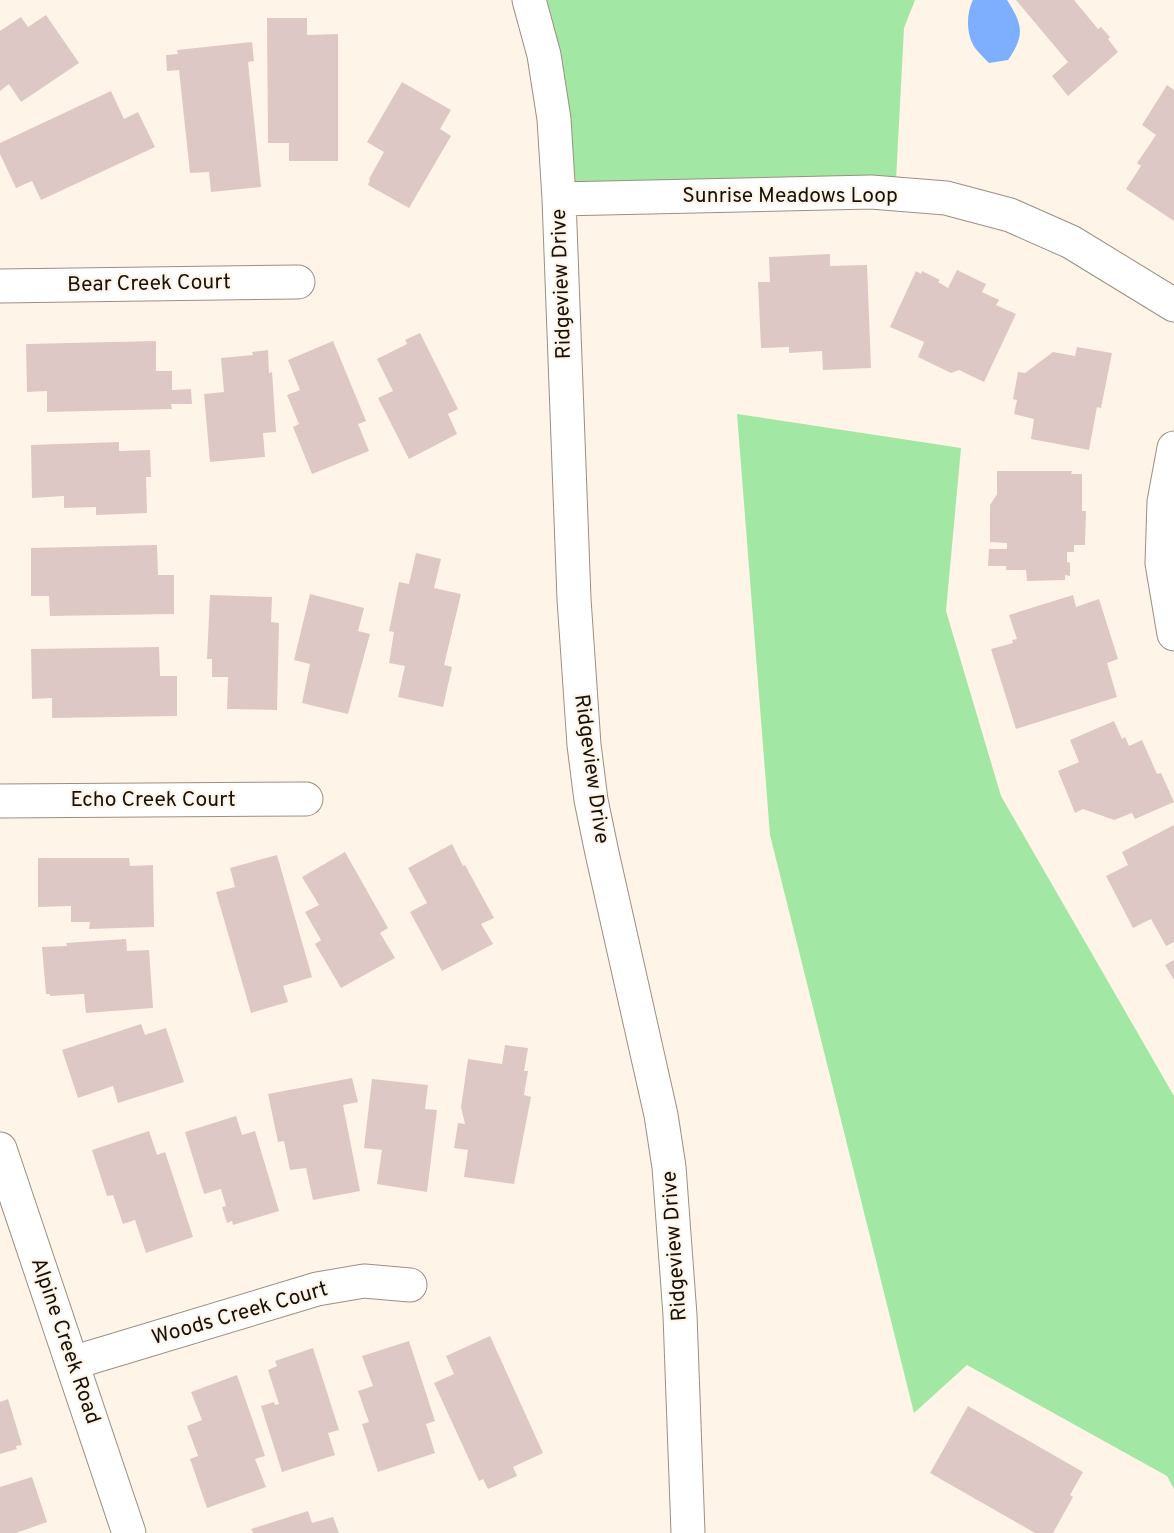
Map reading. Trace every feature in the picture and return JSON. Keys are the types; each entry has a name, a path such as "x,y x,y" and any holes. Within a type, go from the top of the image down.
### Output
{"street":[{"name":"Ridgeview Drive","path":"530,0 544,55 554,119 574,587 584,745 602,854 661,1115 669,1167 680,1315 688,1533"},
{"name":"Sunrise Meadows Loop","path":"559,199 871,192 946,198 1010,215 1071,242 1174,305"},
{"name":"Bear Creek Court","path":"0,286 298,282"},
{"path":"1174,448 1164,502 1162,563 1174,634"},
{"name":"Echo Creek Court","path":"0,801 306,799"},
{"name":"Alpine Creek Road","path":"0,1149 129,1533"},
{"name":"Woods Creek Court","path":"72,1363 317,1289 364,1281 410,1285"}],"green space":[{"path":"529,0 915,0 904,28 896,180 559,199"},
{"path":"737,414 961,448 946,611 1001,796 1174,1096 1174,1489 1167,1476 967,1365 914,1413 770,835"}],"water":[{"path":"973,0 1007,0 1016,16 1020,30 1017,44 1008,60 989,63 972,43 968,24"}],"building":[{"path":"1016,0 1074,0 1098,29 1101,27 1110,37 1108,39 1118,52 1068,96 1052,76 1068,62"},
{"path":"46,15 79,63 21,102 9,84 0,91 0,31 21,17 28,27"},
{"path":"267,18 307,18 307,35 338,34 338,161 289,161 289,143 268,143"},
{"path":"252,42 254,61 248,62 261,187 211,192 209,172 190,173 179,70 167,71 166,55 178,54 177,50"},
{"path":"402,82 451,110 440,129 451,136 409,208 368,185 384,152 367,142"},
{"path":"1167,85 1174,90 1174,221 1126,189 1141,166 1137,163 1156,135 1142,125"},
{"path":"111,91 124,119 138,112 155,147 41,200 32,181 16,188 0,154 0,143"},
{"path":"830,254 830,266 867,265 871,368 823,370 822,351 789,353 789,347 761,348 758,282 770,282 769,257"},
{"path":"957,270 986,284 982,292 999,300 996,305 1016,314 984,382 959,370 951,373 918,357 924,342 890,327 916,271 921,274 922,271 940,280 938,282 948,288"},
{"path":"420,333 458,409 448,414 457,434 409,459 378,398 393,391 377,359 407,344 405,340"},
{"path":"156,341 156,371 172,371 172,390 191,389 192,404 171,404 172,409 47,412 47,391 27,392 26,344"},
{"path":"333,341 366,421 358,424 369,451 312,474 293,427 299,424 287,395 300,390 288,360"},
{"path":"1077,347 1112,353 1101,408 1097,407 1089,450 1031,439 1034,419 1014,414 1017,400 1013,399 1018,372 1025,373 1053,352 1075,356"},
{"path":"268,350 269,373 272,372 276,432 263,433 265,457 210,462 204,394 224,392 221,358 253,355 252,352"},
{"path":"119,442 119,451 150,450 151,477 146,477 147,513 96,515 96,507 64,508 64,496 32,498 31,445"},
{"path":"997,471 1072,471 1071,474 1082,474 1082,511 1086,511 1085,545 1074,545 1074,552 1067,552 1070,576 1065,575 1065,580 1027,581 1026,570 1006,570 1006,566 988,566 989,549 1007,549 1007,543 990,542 990,505 997,494"},
{"path":"157,545 158,575 174,575 174,614 50,616 49,596 31,596 31,548"},
{"path":"416,553 441,559 434,588 461,594 444,665 452,667 443,707 398,697 405,666 389,663 394,632 389,631 399,582 409,584"},
{"path":"310,594 364,608 358,631 370,634 348,714 302,703 310,664 294,660"},
{"path":"210,595 272,597 271,622 279,623 277,710 227,709 228,677 212,677 212,659 207,659"},
{"path":"1073,595 1076,607 1099,599 1118,659 1107,663 1117,697 1016,729 991,649 1013,643 1012,640 1017,639 1009,615"},
{"path":"159,647 160,676 177,676 177,716 52,718 52,698 32,699 31,649"},
{"path":"1114,721 1122,739 1125,737 1129,746 1142,740 1157,774 1161,773 1174,802 1135,819 1132,813 1114,820 1083,809 1075,813 1058,771 1079,762 1070,740"},
{"path":"1174,825 1174,942 1166,946 1151,919 1133,928 1106,876 1128,865 1122,852"},
{"path":"452,844 494,918 481,924 493,944 442,971 410,912 427,903 408,868"},
{"path":"345,852 388,928 380,933 395,958 341,988 315,944 321,940 305,912 319,905 302,877"},
{"path":"277,855 312,977 283,986 288,1002 251,1013 216,892 235,887 230,868"},
{"path":"38,858 129,858 130,866 153,865 154,927 89,929 90,922 71,922 71,906 38,907"},
{"path":"126,939 127,951 149,950 153,1008 86,1013 84,994 50,996 46,994 42,947"},
{"path":"1174,960 1174,980 1165,965"},
{"path":"141,1024 145,1035 166,1028 184,1082 118,1103 113,1086 78,1098 62,1050"},
{"path":"505,1045 528,1048 524,1071 528,1071 524,1095 531,1097 514,1184 464,1177 468,1150 454,1148 458,1123 465,1124 461,1107 468,1059 502,1064"},
{"path":"352,1078 358,1102 343,1105 360,1191 313,1200 306,1168 290,1170 284,1141 278,1142 268,1094"},
{"path":"372,1079 428,1085 425,1109 437,1110 427,1192 377,1184 382,1150 364,1148"},
{"path":"236,1116 242,1135 255,1131 279,1211 233,1225 232,1221 227,1223 222,1207 226,1206 221,1189 204,1194 185,1132"},
{"path":"149,1131 157,1155 165,1152 193,1237 146,1253 135,1220 123,1224 113,1195 107,1196 92,1150"},
{"path":"490,1336 543,1453 513,1467 517,1476 488,1489 483,1479 479,1481 434,1383 454,1374 446,1356"},
{"path":"409,1341 435,1421 426,1424 435,1453 378,1472 362,1424 369,1422 358,1391 373,1386 362,1356"},
{"path":"313,1348 339,1430 328,1433 335,1455 282,1472 261,1406 274,1402 275,1405 279,1404 268,1370 277,1366 275,1361"},
{"path":"237,1375 265,1456 255,1459 266,1487 207,1508 190,1459 198,1456 187,1426 202,1420 191,1392"},
{"path":"8,1399 22,1445 16,1446 17,1449 0,1454 0,1402"},
{"path":"968,1406 1083,1472 1070,1495 1073,1497 1053,1533 1035,1533 930,1473"},
{"path":"32,1477 47,1522 16,1533 0,1533 0,1487"},
{"path":"308,1511 312,1523 333,1517 339,1533 253,1533 251,1529"}]}
